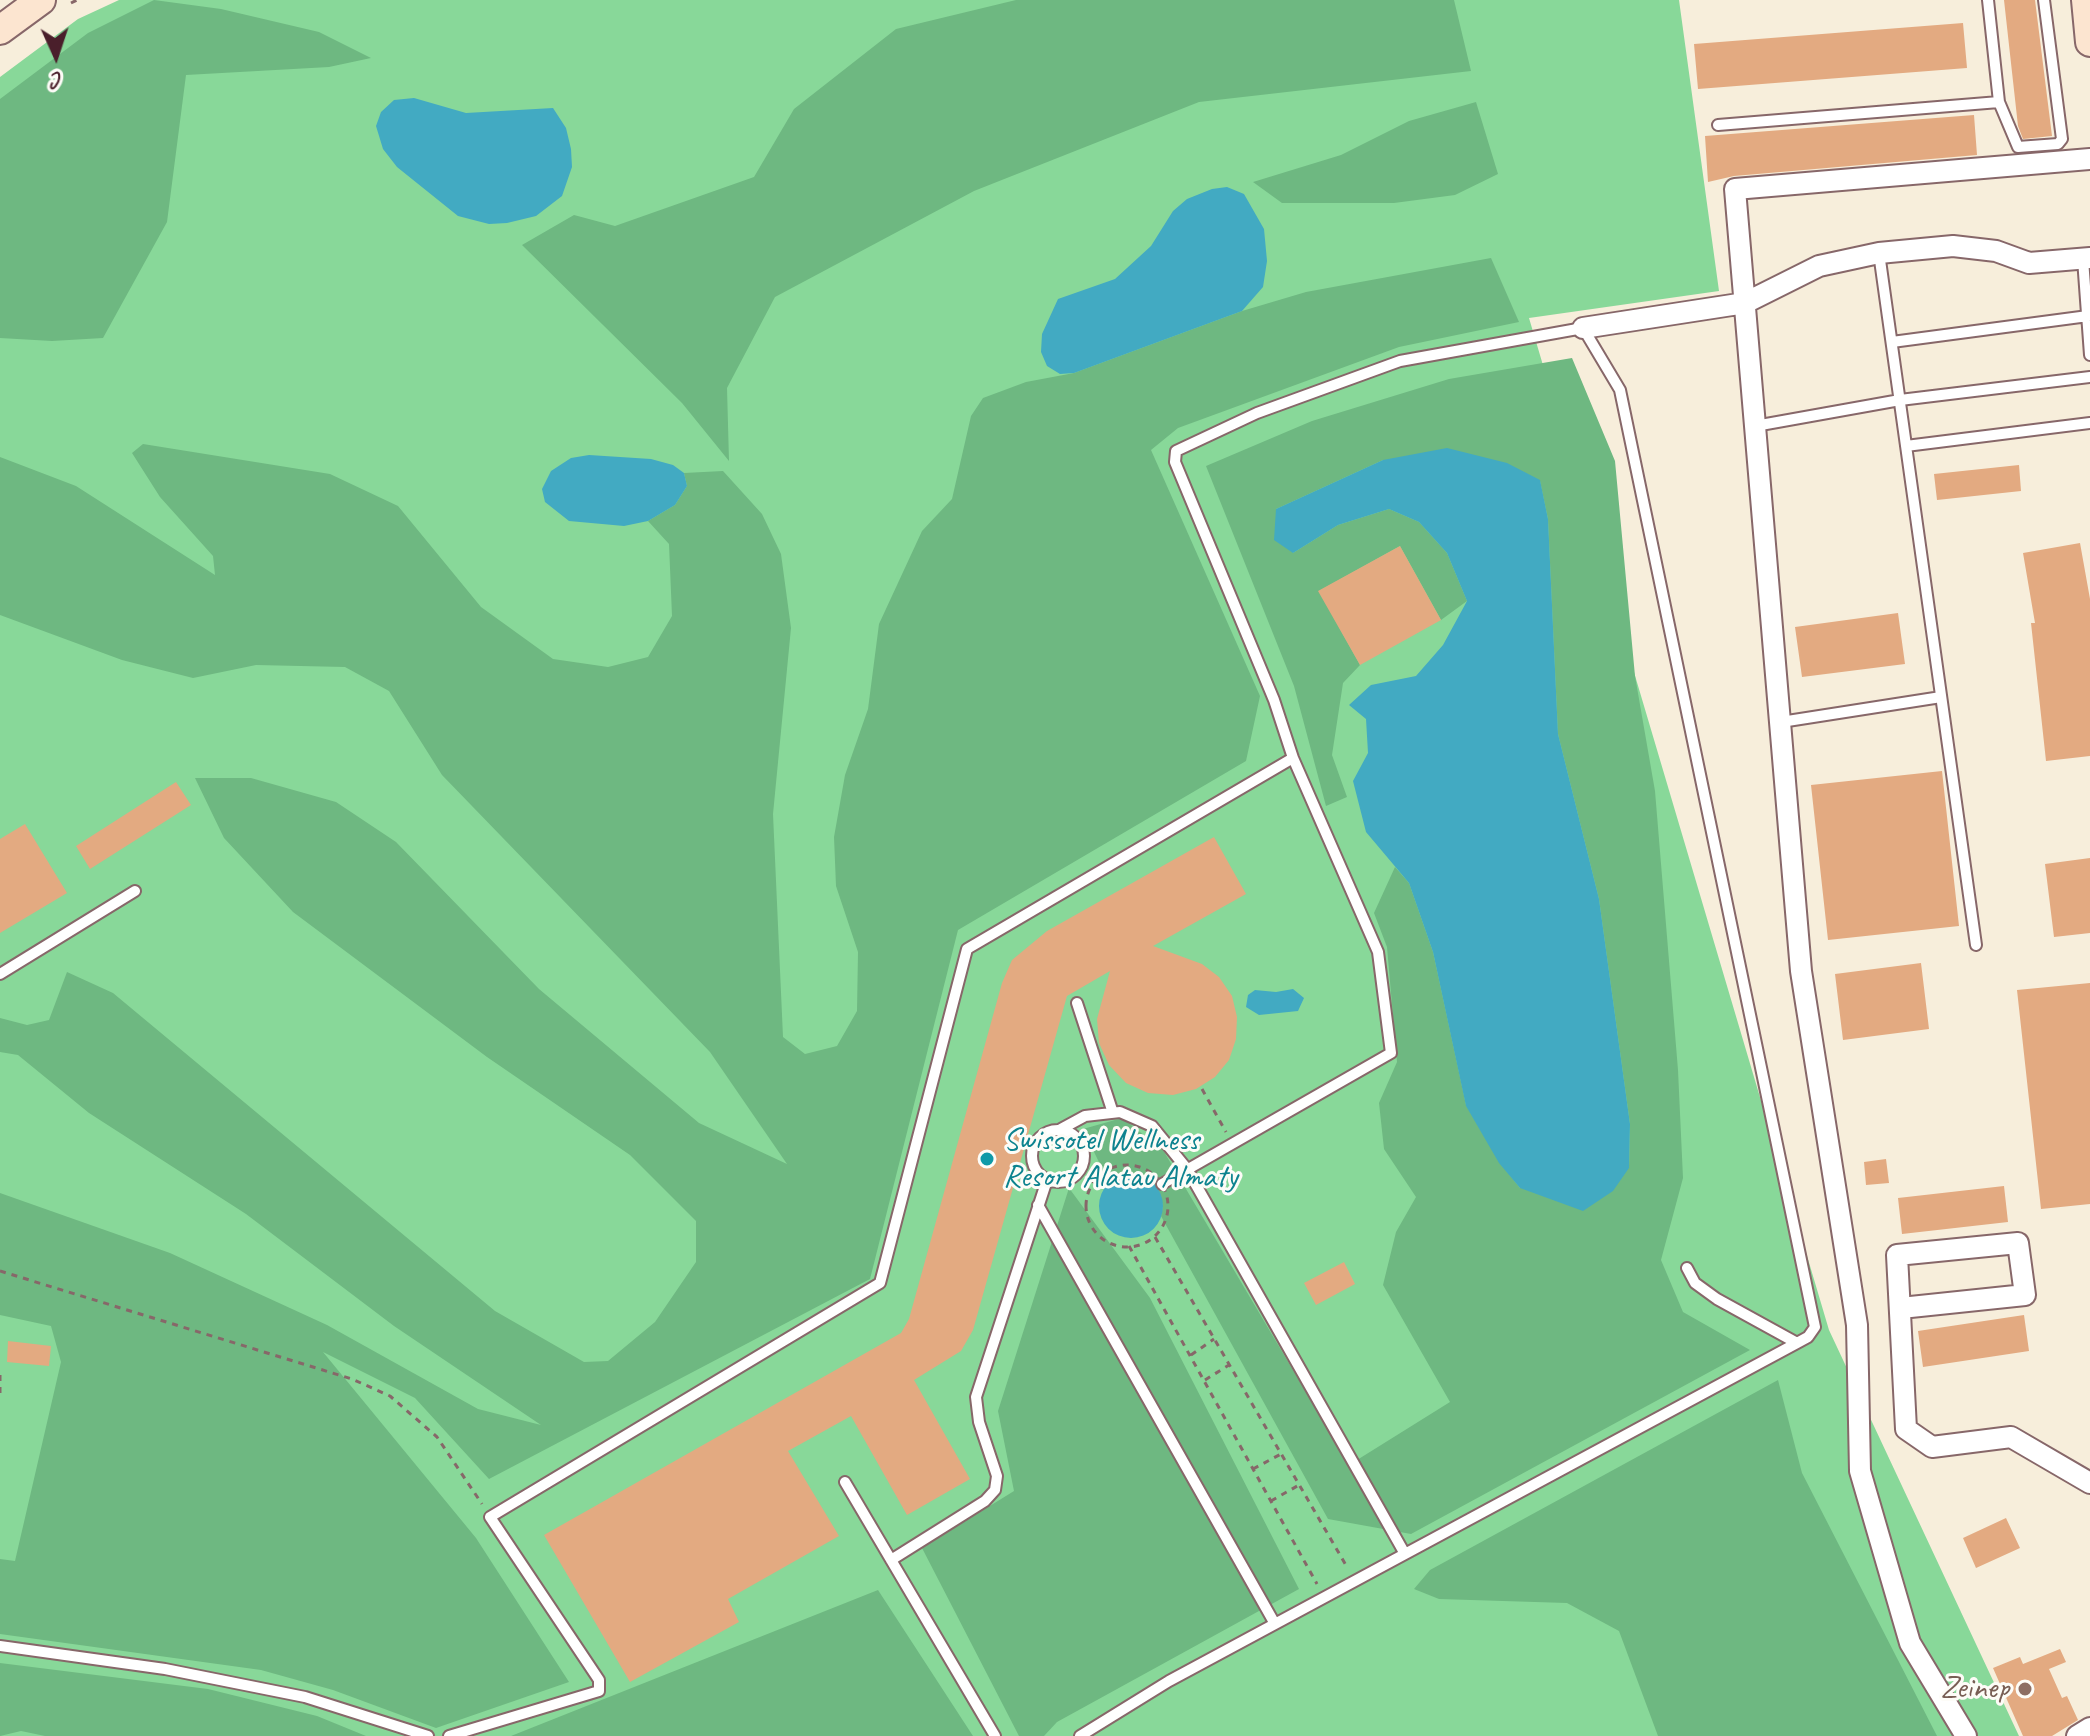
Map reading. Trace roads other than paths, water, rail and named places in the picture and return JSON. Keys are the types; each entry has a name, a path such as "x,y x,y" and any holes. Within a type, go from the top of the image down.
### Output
{"main road":[{"path":"0,30 41,0"},
{"path":"2086,0 2090,42"}],"street":[{"path":"1966,1736 1910,1643 1860,1471 1857,1325 1801,971 1735,189 2090,159"},
{"path":"1583,328 1745,303 1819,266 1879,253 1953,246 1996,251 2029,263 2086,258"},
{"path":"1901,1308 2025,1295 2018,1243 1897,1255 1906,1429 1932,1447 2011,1437 2090,1483"},
{"path":"2077,1736 2090,1728"}],"lane":[{"path":"1988,0 1999,102 2018,147 2058,144 2062,139 2044,0"},
{"path":"1718,125 1999,102"},
{"path":"1879,253 1976,945"},
{"path":"2086,258 2090,355"},
{"path":"1892,342 2088,316"},
{"path":"1080,1736 1169,1681 1808,1337 1815,1327 1620,390 1583,328 1400,361 1257,413 1176,451 1175,462 1274,700 1293,758 1378,952 1391,1053 1162,1184"},
{"path":"1755,426 1900,400 2090,377"},
{"path":"1906,446 2090,423"},
{"path":"1781,722 1941,697"},
{"path":"449,1736 599,1691 599,1680 490,1517 876,1288 884,1275 967,949 1293,758"},
{"path":"0,974 135,891"},
{"path":"1077,1003 1112,1110"},
{"path":"1061,1129 1081,1143 1084,1159 1071,1179 1047,1180 1035,1169 1033,1145 1045,1133 1061,1129 1085,1116 1112,1110 1152,1126 1187,1169 1405,1554"},
{"path":"891,1560 985,1501 995,1490 997,1476 979,1422 976,1397 1047,1180"},
{"path":"1038,1205 1275,1624"},
{"path":"1687,1268 1695,1283 1717,1299 1797,1343"},
{"path":"845,1482 995,1736"},
{"path":"0,1646 165,1669 305,1697 428,1736"}],"water":[{"path":"414,98 466,113 553,108 566,128 571,149 572,167 562,196 536,216 507,223 489,224 458,216 397,167 383,149 376,126 381,112 394,100"},
{"path":"1227,187 1244,194 1264,229 1267,261 1263,287 1242,311 1074,373 1060,374 1047,366 1041,352 1042,334 1058,299 1115,279 1151,246 1173,211 1187,199"},
{"path":"1447,448 1507,463 1540,480 1548,519 1558,734 1599,899 1630,1124 1629,1168 1613,1191 1583,1211 1520,1188 1499,1163 1466,1106 1433,952 1409,883 1366,832 1353,781 1368,753 1366,719 1349,705 1371,685 1416,676 1443,645 1467,601 1447,553 1419,522 1389,509 1338,525 1293,553 1274,540 1276,509 1383,460"},
{"path":"589,455 651,459 673,465 684,473 687,486 675,505 648,521 624,526 569,521 545,502 542,489 551,471 571,458"},
{"path":"1293,989 1304,998 1298,1011 1259,1015 1246,1007 1248,995 1255,990 1276,992"},
{"path":"1131,1174 1149,1180 1157,1188 1163,1206 1157,1224 1149,1232 1131,1238 1113,1232 1105,1224 1099,1206 1105,1188 1113,1180"}],"place":[{"name":"Swissotel Wellness Resort Alatau Almaty","path":"987,1159"},
{"name":"Zeinep","path":"2025,1689"}]}
